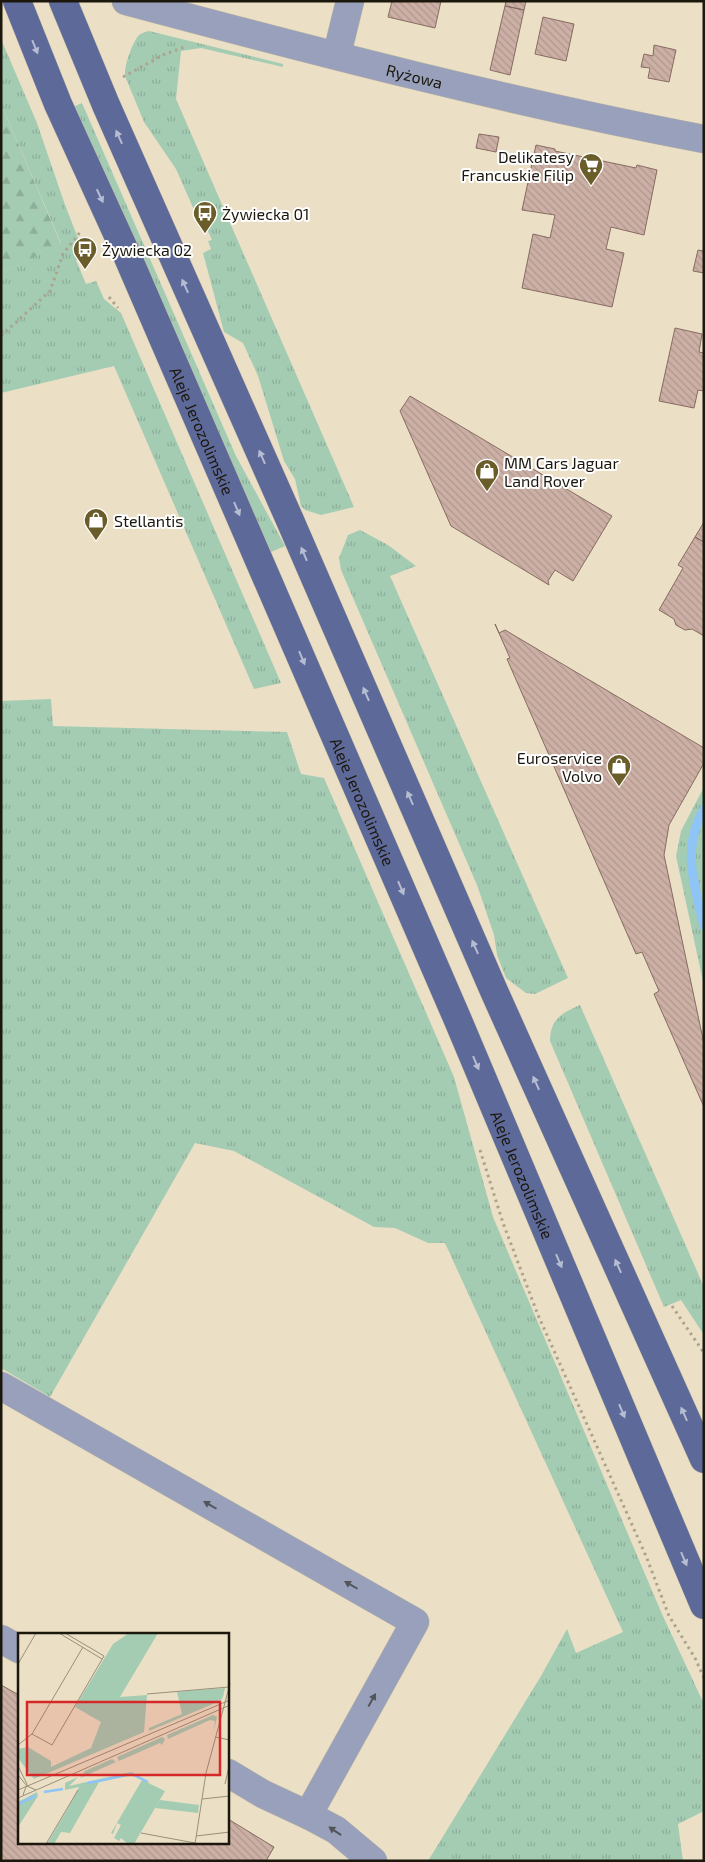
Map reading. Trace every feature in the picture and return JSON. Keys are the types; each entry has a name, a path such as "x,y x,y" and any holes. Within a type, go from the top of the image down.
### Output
{"main road":[{"name":"Aleje Jerozolimskie","path":"17,1 58,104 126,253 457,1018 704,1605"},
{"path":"63,1 106,106 289,518 494,991 704,1459"}],"street":[{"name":"Ryżowa","path":"126,1 570,111 704,139"},
{"path":"337,54 350,1"},
{"path":"1,1386 415,1622 308,1815"},
{"path":"1,1638 18,1648"},
{"path":"229,1774 263,1794 336,1830 374,1861"}],"path":[{"path":"120,79 164,55 195,44"},
{"path":"1,336 50,290 63,254 81,230"},
{"path":"672,1306 704,1353"}],"green space":[{"path":"149,31 283,64 283,67 201,48 181,51 176,99 354,507 321,515 305,510 301,506 295,479 284,461 258,376 243,343 224,332 203,253 211,249 208,241 212,240 206,227 202,228 176,169 144,122 125,76 127,61 138,36"},
{"path":"1,39 37,123 85,256 76,260 86,284 96,281 104,299 121,313 281,683 254,689 114,366 1,393 1,273 61,243 1,104"},
{"path":"82,103 236,456 285,546 271,552 73,107"},
{"path":"1,104 61,244 1,273"},
{"path":"360,530 388,545 416,566 390,576 568,978 535,994 526,993 506,978 497,955 494,935 477,885 341,570 339,558 348,535"},
{"path":"51,699 53,726 287,732 301,774 324,778 454,1077 493,1217 662,1614 704,1704 704,1811 678,1824 683,1861 428,1861 541,1676 567,1629 576,1653 623,1632 445,1243 428,1243 395,1228 374,1227 234,1151 195,1143 50,1397 1,1368 1,701"},
{"path":"704,787 704,986 676,856 681,831"},
{"path":"580,1005 704,1287 704,1335 681,1300 664,1307 550,1041 552,1027 558,1018"}],"building":[{"path":"392,1 441,1 435,28 388,17"},
{"path":"506,1 526,1 524,10 505,6"},
{"path":"505,6 524,10 510,75 490,70"},
{"path":"543,17 574,24 566,61 535,54"},
{"path":"654,45 676,50 669,82 648,78 650,68 641,67 644,54 653,56"},
{"path":"479,134 499,137 496,152 476,148"},
{"path":"536,145 555,149 555,151 636,168 637,165 657,170 644,235 611,227 606,249 624,253 612,307 522,288 533,234 550,238 555,215 522,210"},
{"path":"704,248 704,273 693,271 698,250 703,251"},
{"path":"675,328 702,334 699,352 704,353 704,391 698,390 694,408 659,401"},
{"path":"410,396 612,516 573,581 555,570 548,581 549,585 451,526 400,411"},
{"path":"704,522 704,542 695,537"},
{"path":"695,537 704,542 704,636 692,629 685,630 676,625 674,619 659,610 683,568 678,565"},
{"path":"495,624 499,633 505,630 704,748 704,763 669,825 664,855 704,1044 704,1107 654,994 659,991 642,952 636,954 507,659 510,658"},
{"path":"1,1685 18,1694 18,1844 229,1844 229,1820 274,1847 266,1861 1,1861"}],"waterway":[{"path":"704,809 697,824 691,852 694,881 704,926"}],"place":[{"name":"Delikatesy Francuskie Filip","path":"591,186"},
{"name":"Żywiecka 01","path":"205,234"},
{"name":"Żywiecka 02","path":"85,270"},
{"name":"MM Cars Jaguar Land Rover","path":"487,492"},
{"name":"Stellantis","path":"96,541"},
{"name":"Euroservice Volvo","path":"619,787"}]}
